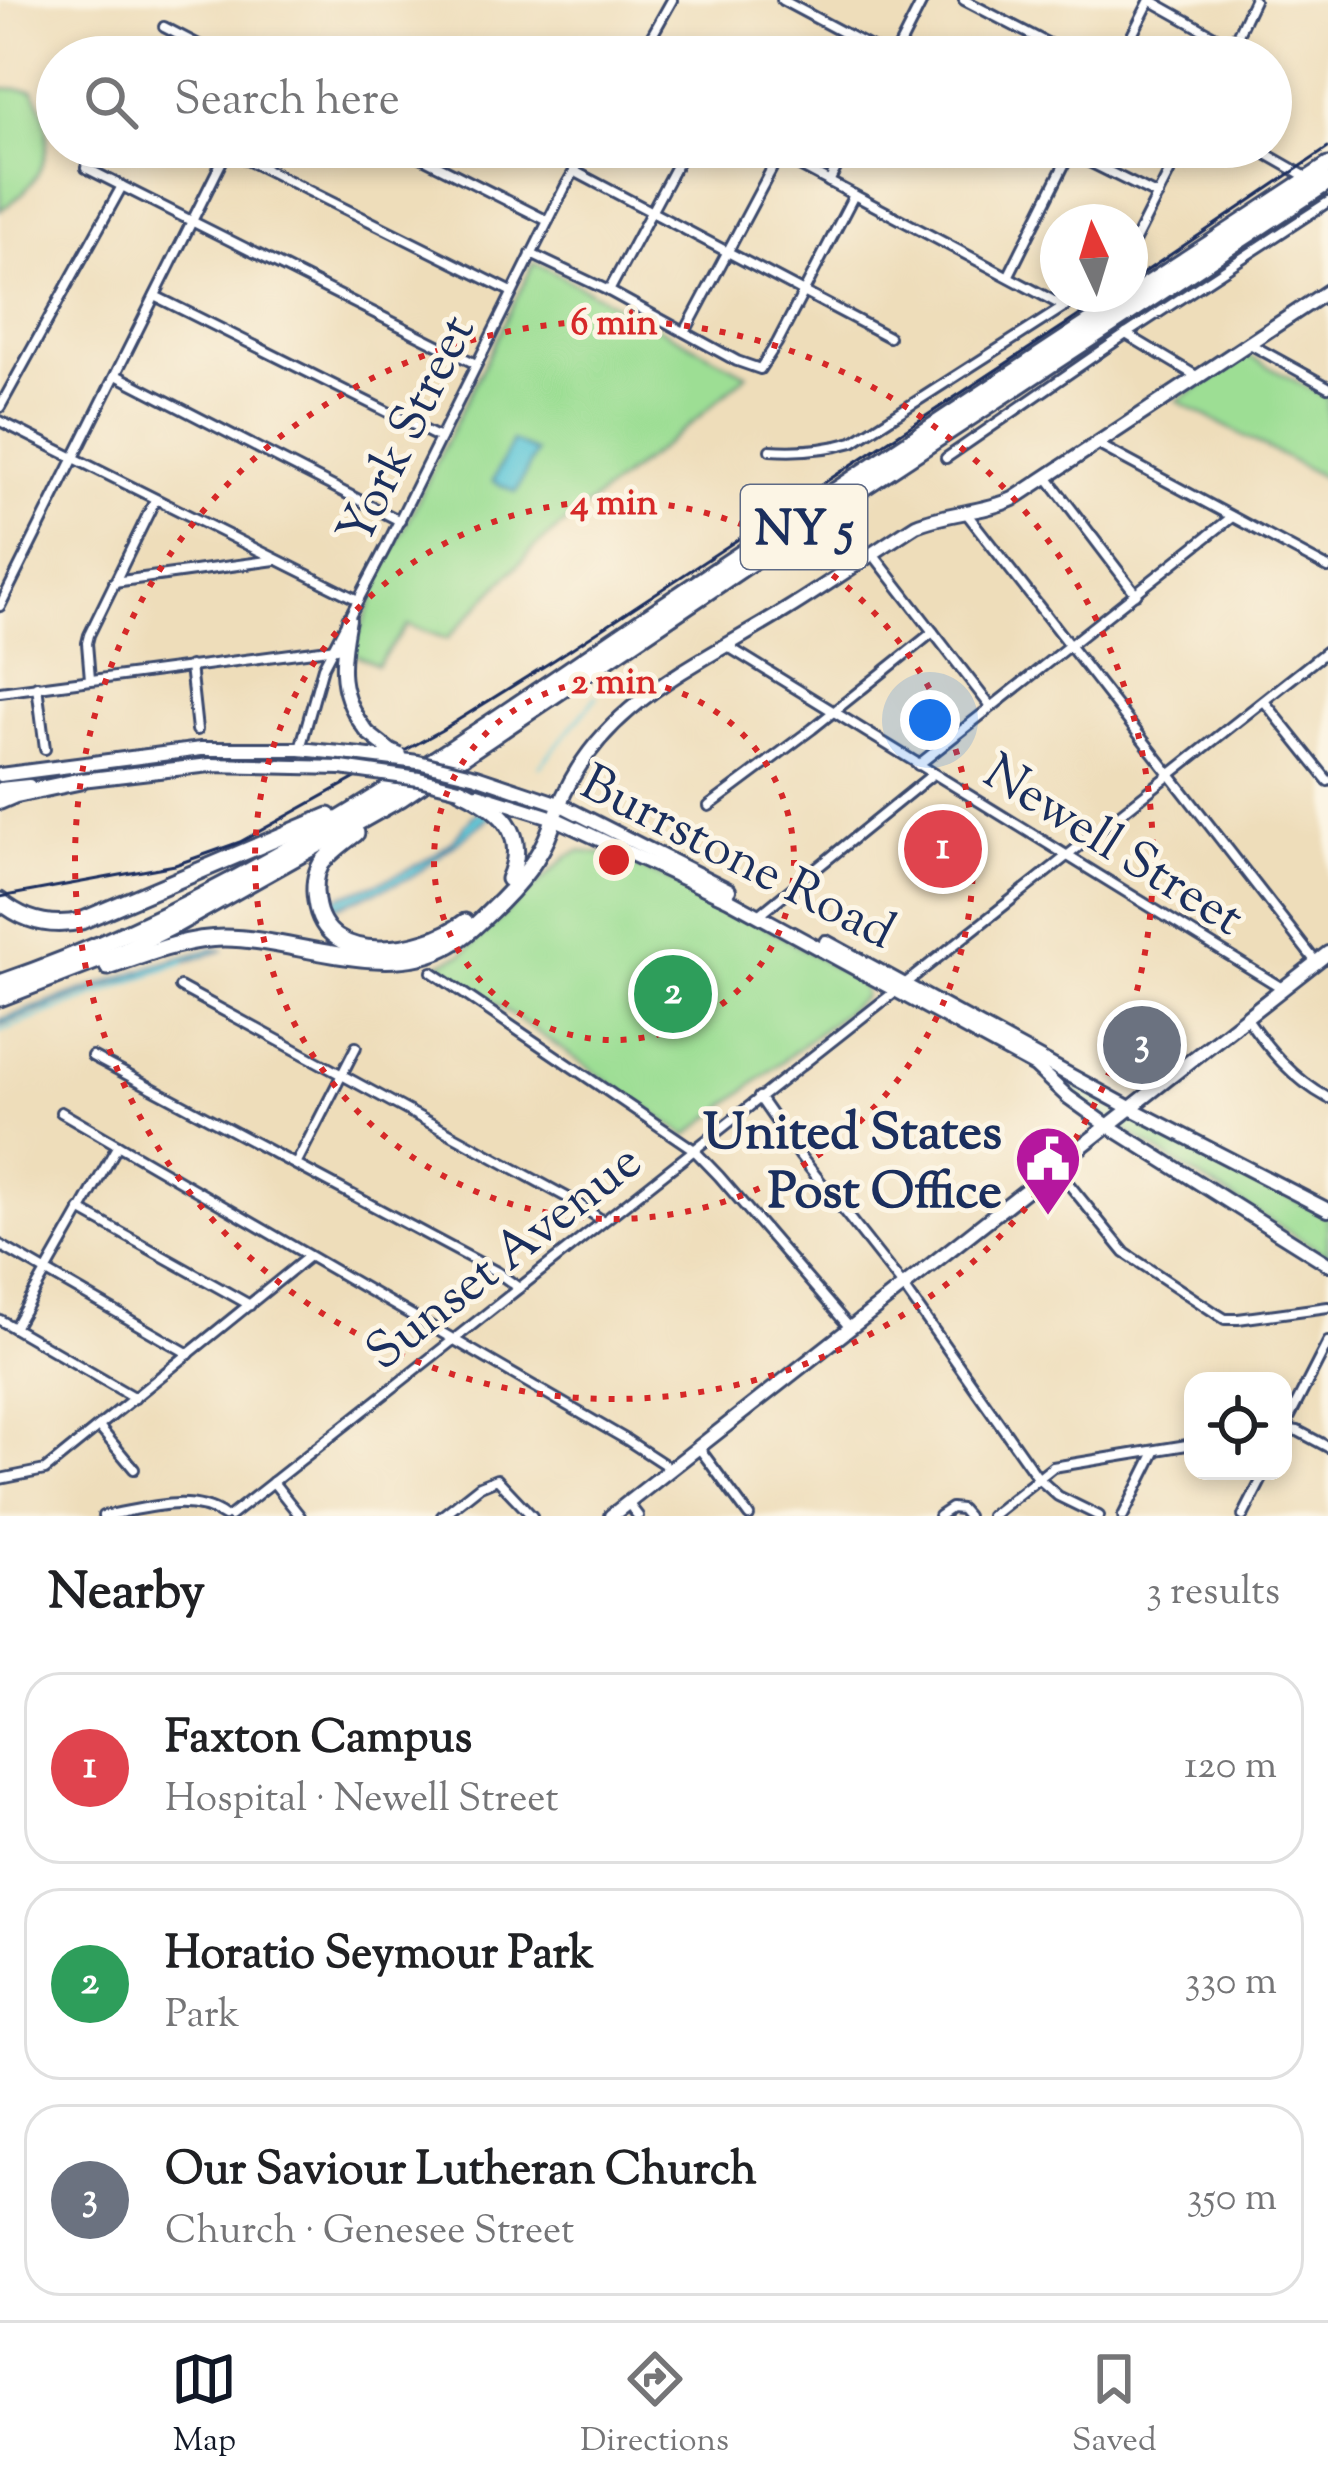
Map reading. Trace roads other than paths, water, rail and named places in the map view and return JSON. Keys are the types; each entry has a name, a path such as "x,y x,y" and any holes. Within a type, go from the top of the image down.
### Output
{"highway":[{"name":"NY 5","path":"0,998 178,924 402,790 823,498 1323,188 1328,166"},
{"path":"0,801 80,781"},
{"path":"459,789 494,808 510,826 515,860 509,879"},
{"name":"NY 5","path":"0,983 163,917 402,790"},
{"path":"402,790 321,864 316,876 315,899 323,922 350,943 399,949 425,944 458,928 509,879 557,811"},
{"path":"0,901 42,923 81,921 402,790"},
{"path":"24,989 221,938 374,958 425,955 472,929 512,890 550,835 557,811"}],"street":[{"path":"652,36 672,0"},
{"path":"782,0 851,36"},
{"path":"902,36 922,0"},
{"path":"964,0 1033,36"},
{"path":"1132,36 1150,0 1214,36"},
{"path":"1237,36 1254,0"},
{"path":"164,27 181,36"},
{"path":"86,168 476,364"},
{"path":"0,606 217,168"},
{"path":"266,168 512,292"},
{"path":"443,168 548,221"},
{"name":"York Street","path":"349,620 576,168"},
{"path":"609,291 675,168"},
{"path":"685,332 772,168"},
{"path":"803,168 1040,293"},
{"path":"829,182 836,168"},
{"path":"1009,275 1063,168"},
{"path":"1106,168 1158,196"},
{"path":"1148,215 1172,168"},
{"path":"946,458 1126,334 1323,188 1289,168"},
{"path":"574,171 889,337"},
{"path":"0,407 122,186"},
{"path":"531,254 757,369 765,364 854,195"},
{"path":"557,811 590,748 627,711 677,673 786,610 916,525 939,515 1002,505 1328,291"},
{"path":"155,296 440,438"},
{"path":"770,450 801,452 853,442 1057,312"},
{"path":"1126,334 1199,377"},
{"path":"1250,344 1328,387"},
{"path":"116,375 400,520"},
{"path":"0,421 358,600"},
{"path":"1096,443 1328,568"},
{"path":"1047,477 1136,594"},
{"path":"90,679 87,643 155,500"},
{"path":"611,1516 1322,957 964,511"},
{"path":"918,765 1232,517"},
{"path":"872,553 991,707"},
{"path":"114,582 277,560"},
{"path":"300,749 320,676 349,620"},
{"path":"710,806 933,632"},
{"name":"Newell Street","path":"726,645 1282,988"},
{"path":"0,692 338,648"},
{"path":"338,648 349,706 368,733 391,751 418,762"},
{"name":"Sunset Avenue","path":"227,1516 1328,650"},
{"path":"306,652 320,676"},
{"path":"190,666 197,730"},
{"path":"37,686 45,749"},
{"path":"1264,701 1328,782"},
{"name":"Burrstone Road","path":"0,775 201,748 362,755 476,776 762,912 1127,1110"},
{"name":"Burrstone Road","path":"0,789 210,765 341,768 419,779 557,811"},
{"path":"762,912 933,774"},
{"path":"432,972 692,1149 850,1328"},
{"name":"Burrstone Road","path":"899,986 1035,1066 1107,1125 1328,1264"},
{"path":"180,987 603,1221"},
{"path":"1246,1017 1284,1067 1328,1098"},
{"path":"296,1164 356,1047"},
{"path":"92,1056 519,1288"},
{"path":"1035,1066 1328,1210"},
{"path":"759,1097 903,1286 1038,1478 1058,1496 1099,1516"},
{"path":"61,1112 627,1439 671,1469"},
{"path":"14,1328 118,1145"},
{"path":"1055,1166 1125,1253 1217,1314 1238,1319 1328,1306"},
{"path":"80,1210 250,1305"},
{"path":"0,1245 189,1354"},
{"path":"0,1479 45,1470 308,1256"},
{"path":"0,1320 135,1398"},
{"path":"1292,1412 1328,1342"},
{"path":"99,1427 134,1469"},
{"path":"1292,1431 1328,1447"},
{"path":"991,1516 1053,1467 1184,1445"},
{"path":"698,1447 749,1516"},
{"path":"1123,1516 1156,1450"},
{"path":"442,1516 480,1486 497,1479 532,1516"},
{"path":"1243,1516 1261,1480"},
{"path":"273,1482 300,1516"},
{"path":"103,1516 193,1503 227,1516"},
{"path":"628,1503 638,1516"},
{"path":"939,1516 951,1508 967,1516"}],"water":[{"path":"512,441 536,452 516,492 493,481"},
{"path":"486,807 495,813 412,877 333,908 330,900 432,856"},
{"path":"212,949 224,950 0,1025 0,1020"}],"waterway":[{"path":"540,766 597,696"},
{"path":"261,933 280,926"},
{"path":"0,1031 184,962"}],"railway":[{"path":"1148,270 1328,148"},
{"path":"0,897 175,865 240,842 442,730 554,660 1085,312"}],"place":[{"name":"Faxton Campus","path":"943,849"},
{"name":"Horatio Seymour Park","path":"673,994"},
{"name":"Our Saviour Lutheran Church","path":"1142,1045"},
{"name":"United States Post Office","path":"1048,1218"}]}
